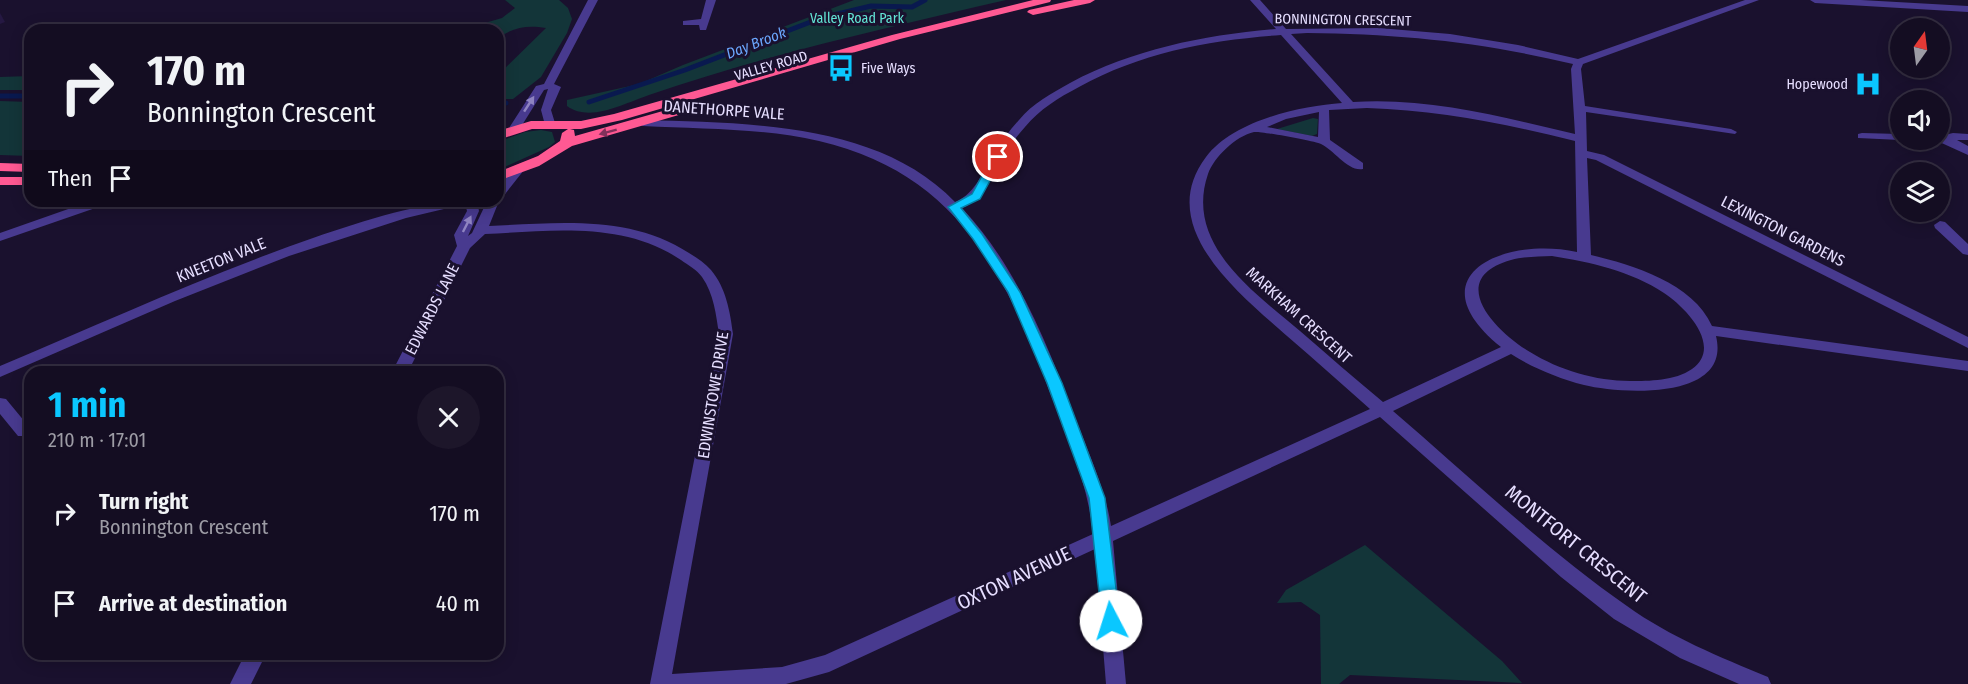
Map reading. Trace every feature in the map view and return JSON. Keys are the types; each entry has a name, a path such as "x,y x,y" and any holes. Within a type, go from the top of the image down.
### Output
{"highway":[{"name":"VALLEY ROAD","path":"565,127 617,117 875,43 1046,0"},
{"name":"VALLEY ROAD","path":"504,175 558,151 567,143 643,123 768,84 914,43 1090,0"},
{"path":"504,133 515,128 549,123 565,127 569,131 567,143"},
{"path":"0,167 24,168"},
{"path":"0,181 24,181"}],"street":[{"path":"548,86 593,0"},
{"path":"687,23 704,25 711,0"},
{"path":"1255,0 1351,106"},
{"path":"1584,256 1580,108 1576,69 1579,62 1754,0"},
{"path":"1815,0 1968,9"},
{"name":"BONNINGTON CRESCENT","path":"954,207 976,196 998,157 1027,116 1072,84 1124,62 1187,44 1284,32 1362,31 1456,39 1505,46 1579,62"},
{"path":"515,128 540,88 548,86 556,87 546,110 549,123"},
{"name":"MARKHAM CRESCENT","path":"1382,410 1240,287 1226,271 1201,233 1196,201 1203,172 1214,154 1232,139 1284,116 1351,106 1392,105 1448,109 1581,139"},
{"path":"1580,108 1731,132"},
{"path":"1324,109 1324,141"},
{"name":"DANETHORPE VALE","path":"643,123 765,128 843,144 916,176 954,207 978,237 1014,292 1054,383 1093,488 1103,537 1116,684"},
{"path":"1253,128 1324,141 1359,165"},
{"path":"1862,136 1890,137"},
{"path":"1950,137 1968,137"},
{"path":"1950,142 1968,151"},
{"name":"LEXINGTON GARDENS","path":"1581,153 1600,158 1968,343"},
{"path":"504,188 518,170"},
{"path":"0,237 86,207"},
{"name":"KNEETON VALE","path":"0,372 291,251 392,218 437,207"},
{"name":"EDWARDS LANE","path":"464,246 461,235 472,207"},
{"name":"EDWARDS LANE","path":"403,366 464,246 478,235 491,207"},
{"path":"1940,225 1962,240 1968,251"},
{"name":"EDWINSTOWE DRIVE","path":"480,230 590,228 612,229 647,237 682,253 706,273 721,302 726,334 660,684"},
{"path":"1552,252 1584,256 1619,266 1660,284 1680,298 1697,314 1708,330 1711,350 1703,367 1684,380 1655,386 1619,386 1580,378 1543,365 1511,348 1478,315 1471,298 1472,284 1481,270 1499,259 1523,253 1552,252"},
{"path":"1708,330 1968,366"},
{"name":"OXTON AVENUE","path":"667,684 782,676 829,663 1382,410 1511,348"},
{"path":"0,403 24,432"},
{"name":"MONTFORT CRESCENT","path":"1382,410 1568,572 1621,613 1687,652 1761,684"},
{"path":"240,684 253,660"}],"green space":[{"path":"505,0 559,0 568,8 572,19 567,33 541,77 513,99 504,99 504,69 546,28 521,28 504,34 504,24 482,24 502,18 515,8"},
{"name":"Valley Road Park","path":"854,0 1006,0 737,67 608,110 586,113 567,106 567,100 639,84"},
{"path":"24,76 24,90 0,90 0,77"},
{"path":"0,101 24,102 24,156 0,155"},
{"path":"1313,118 1318,119 1317,134 1312,136 1277,129"},
{"path":"541,130 552,132 555,142 549,147 504,167 504,140 525,132"},
{"path":"1365,545 1502,661 1522,683 1350,675 1339,684 1321,684 1320,615 1301,602 1277,603 1286,590"}],"waterway":[{"name":"Day Brook","path":"589,102 685,70 821,18 871,6 912,7 925,0"},
{"name":"Day Brook","path":"0,96 24,96"}],"place":[{"name":"Five Ways","path":"841,68"},
{"name":"Hopewood","path":"1868,84"}],"route":[{"path":"998,157 976,196 954,207 978,237 1014,292 1054,383 1097,498 1111,621"}]}
